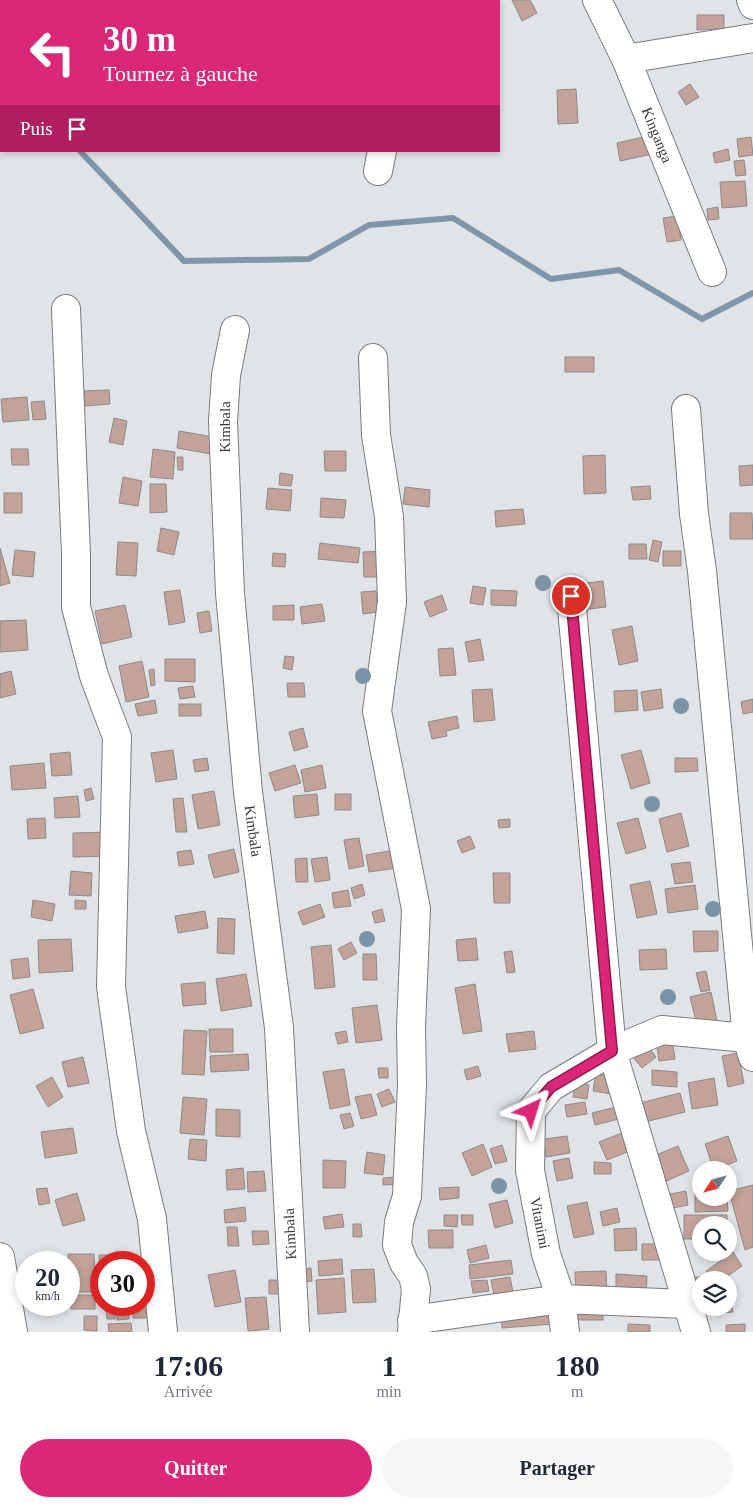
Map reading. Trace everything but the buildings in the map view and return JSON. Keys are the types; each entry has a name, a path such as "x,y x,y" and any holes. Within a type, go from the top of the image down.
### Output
{"street":[{"name":"Kinganga","path":"597,0 626,59 712,272"},
{"path":"751,0 753,4"},
{"path":"626,59 753,38"},
{"path":"66,310 76,554 76,607 94,676 117,737 112,987 132,1131 152,1219 163,1332"},
{"name":"Kimbala","path":"235,330 226,375 223,422 230,593 248,792 279,1028 295,1332"},
{"path":"373,358 376,435 389,517 392,602 377,711 416,909 411,1026 412,1085 407,1196 399,1222 397,1245 404,1263 413,1276 416,1289 412,1326 561,1298 687,1304"},
{"path":"612,1051 662,1030 751,1044 708,630 694,514 686,409"},
{"path":"571,596 612,1051 696,1332"},
{"name":"Vitanimi","path":"565,1332 561,1298 546,1254 530,1170 531,1111 551,1087 612,1051"},
{"path":"0,1257 13,1332"}],"waterway":[{"path":"81,152 184,261 309,259 369,225 453,218 551,279 619,270 702,319 753,293"}],"route":[{"path":"531,1111 551,1087 612,1051 571,596"}]}
